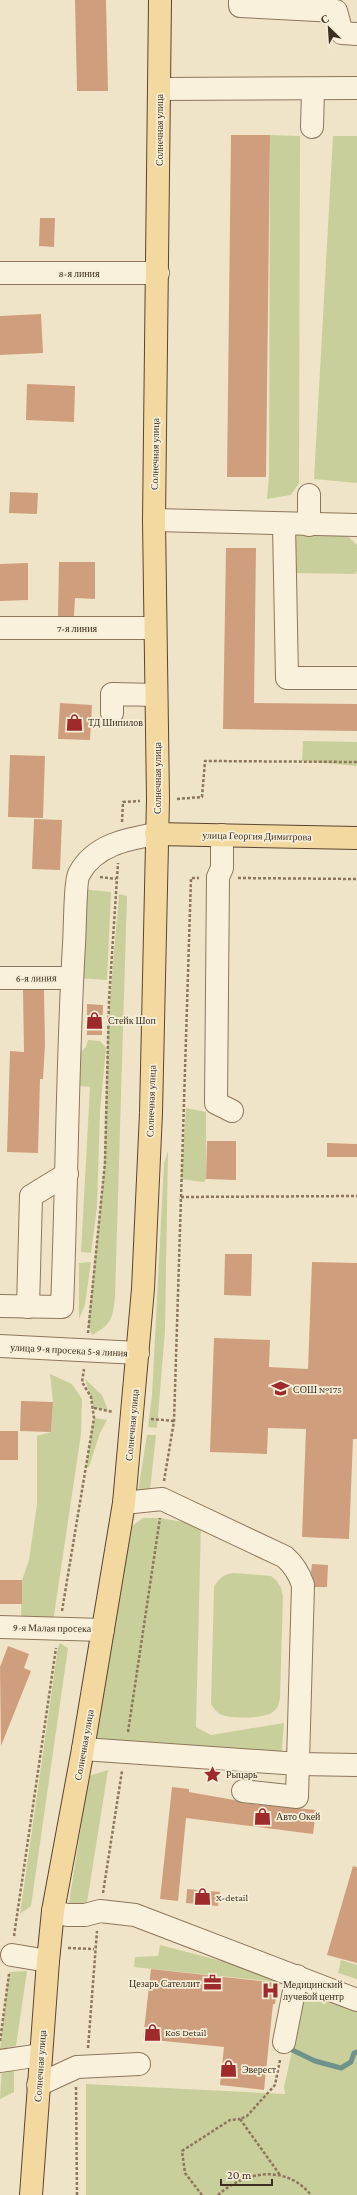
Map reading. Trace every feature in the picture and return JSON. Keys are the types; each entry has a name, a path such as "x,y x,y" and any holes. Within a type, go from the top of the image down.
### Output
{"main road":[{"name":"Солнечная улица","path":"32,2195 38,2085 53,1911 83,1750 124,1503 143,1290 151,1113 156,834 158,799 154,628 154,520 160,0"},
{"name":"улица Георгия Димитрова","path":"156,834 357,838"}],"street":[{"path":"240,0 240,6 336,11 342,34 357,34"},
{"path":"159,89 221,90 250,87 313,90 357,88"},
{"path":"312,127 313,90"},
{"name":"8-я линия","path":"0,273 158,273"},
{"path":"309,495 309,525"},
{"path":"154,520 355,527"},
{"path":"284,525 287,678 357,678"},
{"name":"7-я линия","path":"0,628 154,628"},
{"path":"112,713 112,694 156,695"},
{"path":"0,1306 62,1307 72,978 78,875 90,860 121,840 156,834"},
{"path":"222,835 222,868 218,877 216,1103 232,1111"},
{"name":"6-я линия","path":"0,978 72,978"},
{"path":"28,1307 31,1196 67,1174"},
{"name":"улица 9-я просека 5-я линия","path":"0,1346 138,1353"},
{"path":"124,1503 162,1499 285,1557 294,1565 300,1574 303,1585 297,1797 243,1791"},
{"name":"9-я Малая просека","path":"0,1627 103,1630"},
{"path":"83,1750 124,1754 299,1764 357,1765"},
{"path":"53,1911 67,1915 85,1915 100,1911 135,1914 357,2000"},
{"path":"12,1955 48,1961"},
{"path":"284,2042 297,1976"},
{"path":"0,2061 41,2055"},
{"path":"38,2085 77,2067 139,2064"}],"path":[{"path":"194,799 202,797 205,761 357,762"},
{"path":"77,2195 77,2067 89,2047 94,1949 174,1421 191,878 357,879"},
{"path":"88,1324 105,1162 109,1000 116,879"},
{"path":"181,1197 357,1196"},
{"path":"0,2041 59,1628 94,1418 94,1408"},
{"path":"202,2195 184,2173 182,2151 230,2120 240,2119 247,2116 275,2085 284,2042"},
{"path":"240,2119 280,2175"},
{"path":"218,2195 229,2185 245,2177 263,2174 280,2175 295,2181 311,2195"}],"green space":[{"path":"270,135 300,136 299,483 291,495 267,499 269,475"},
{"path":"333,136 357,136 357,483 314,479"},
{"path":"284,525 336,525 357,545 357,571 355,574 293,573"},
{"path":"303,741 357,742 357,766 302,761"},
{"path":"81,889 111,892 107,980 79,978"},
{"path":"119,894 127,896 115,1297 110,1320 103,1328 92,1335 88,1324 104,1172 108,1022"},
{"path":"88,1040 100,1041 106,1048 100,1111 97,1207 91,1253 81,1252 90,1087 77,1086 78,1054 86,1047"},
{"path":"186,1108 206,1112 206,1179 204,1182 181,1179"},
{"path":"168,1151 165,1331 157,1428 148,1427 152,1395 164,1163"},
{"path":"91,1262 85,1305 79,1319 79,1263"},
{"path":"50,1374 72,1384 82,1399 81,1434 53,1622 21,1617 22,1580 29,1560 37,1504 37,1436 51,1432 53,1402"},
{"path":"85,1379 102,1395 108,1410 94,1408"},
{"path":"94,1418 107,1420 100,1433 89,1467 86,1467"},
{"path":"147,1435 156,1435 149,1500 138,1491"},
{"path":"143,1518 160,1518 201,1525 196,1727 211,1735 284,1723 281,1760 96,1739 132,1526"},
{"path":"234,1573 271,1576 277,1581 283,1596 280,1698 275,1710 264,1716 241,1718 222,1715 214,1709 211,1704 214,1587 222,1577 227,1574"},
{"path":"60,1643 68,1648 31,1906 20,1914 58,1647"},
{"path":"108,1770 85,1915 67,1915 89,1776"},
{"path":"160,1945 279,1976 278,1982 134,1967 135,1957 158,1956"},
{"path":"341,1960 357,1965 357,1979 338,1973"},
{"path":"27,1971 16,2046 0,2049 9,1972"},
{"path":"306,1989 357,2004 357,2195 86,2195 86,2084 285,2094 284,2087"},
{"path":"2,2065 14,2071 14,2092 0,2099"}],"building":[{"path":"75,0 106,0 108,91 77,91"},
{"path":"231,135 270,135 266,477 227,477"},
{"path":"40,218 55,218 54,247 39,246"},
{"path":"41,314 43,353 0,355 0,316"},
{"path":"27,384 75,386 74,422 26,420"},
{"path":"10,492 38,493 37,514 9,513"},
{"path":"226,548 256,548 254,703 357,704 357,731 223,729"},
{"path":"59,562 95,562 95,599 75,598 74,616 58,616"},
{"path":"28,563 28,600 0,601 0,564"},
{"name":"ТД Шипилов","path":"60,703 92,705 90,740 58,739"},
{"path":"10,755 45,756 43,818 8,817"},
{"path":"34,819 62,820 60,870 32,869"},
{"path":"23,990 44,990 45,1045 43,1079 40,1079 38,1153 7,1152 10,1051 24,1052"},
{"name":"Стейк Шоп","path":"87,1004 103,1005 102,1035 87,1035"},
{"path":"207,1141 236,1141 236,1180 206,1179"},
{"path":"327,1143 357,1144 357,1157 327,1157"},
{"path":"225,1254 252,1254 251,1296 224,1295"},
{"path":"312,1262 357,1263 357,1439 353,1439 349,1539 302,1537 306,1429 268,1428 267,1454 210,1452 214,1338 270,1340 269,1367 308,1369"},
{"path":"21,1401 53,1402 51,1432 20,1431"},
{"path":"0,1431 18,1431 18,1460 0,1460"},
{"path":"312,1564 328,1565 327,1587 315,1587 311,1572"},
{"path":"0,1580 22,1580 22,1604 0,1604"},
{"path":"8,1646 29,1654 24,1668 31,1671 1,1746 0,1667"},
{"path":"172,1787 189,1789 189,1792 234,1800 242,1803 316,1810 313,1834 186,1818 178,1901 160,1899"},
{"path":"353,1866 357,1867 357,1963 327,1955"},
{"name":"X-detail","path":"187,1889 220,1892 218,1906 186,1903"},
{"path":"151,1969 278,1983 275,2004 273,2004 264,2090 220,2085 224,2047 143,2039"}],"waterway":[{"path":"286,2047 315,2061 341,2068 351,2062 354,2053 357,2052"}],"place":[{"name":"ТД Шипилов","path":"75,722"},
{"name":"Стейк Шоп","path":"95,1020"},
{"name":"СОШ №175","path":"280,1389"},
{"name":"Рыцарь","path":"213,1774"},
{"name":"Авто Окей","path":"263,1816"},
{"name":"X-detail","path":"203,1897"},
{"name":"Цезарь Сателлит","path":"213,1983"},
{"name":"Медицинский лучевой центр","path":"270,1990"},
{"name":"KoS Detail","path":"152,2032"},
{"name":"Эверест","path":"229,2069"}]}
